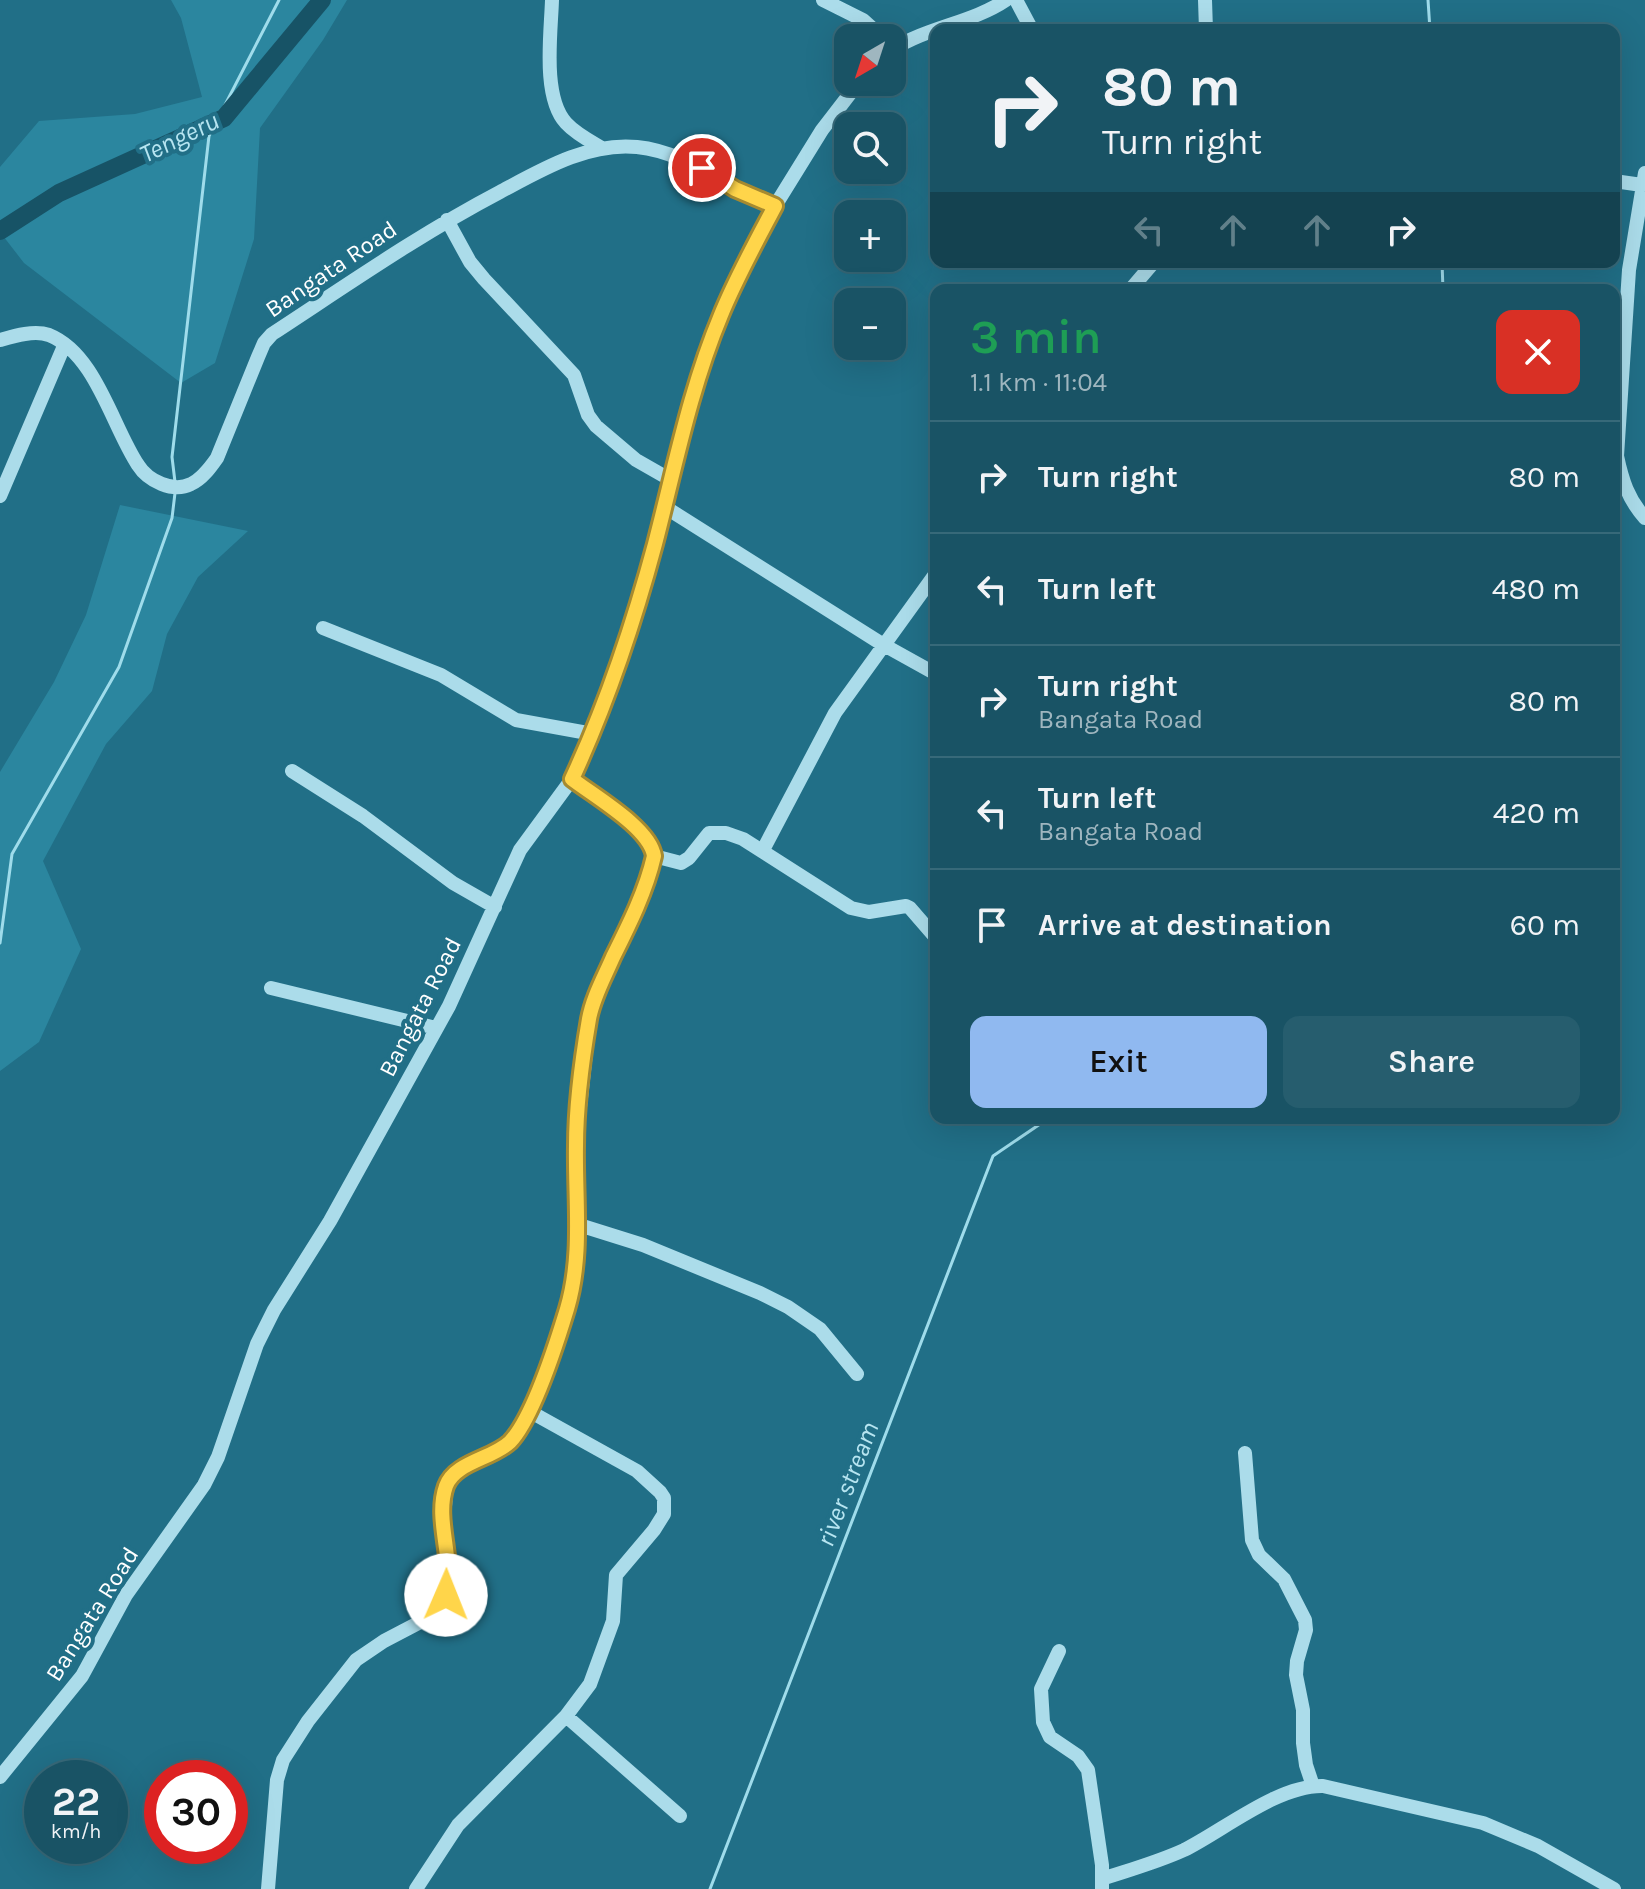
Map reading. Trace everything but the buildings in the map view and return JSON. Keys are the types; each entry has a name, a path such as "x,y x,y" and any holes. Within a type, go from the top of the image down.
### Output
{"street":[{"path":"552,0 552,87 557,108 564,121 577,133 602,148"},
{"path":"823,0 867,24"},
{"path":"949,24 1006,0"},
{"path":"1016,0 1029,24"},
{"path":"1205,0 1206,24"},
{"path":"906,40 930,31"},
{"name":"Bangata Road","path":"0,1777 82,1676 126,1595 204,1485 218,1457 264,1328 330,1221 436,1028 520,850 572,779 593,734 630,633 680,440 721,314 775,206 822,130 848,96"},
{"name":"Bangata Road","path":"64,346 86,367 140,468 165,485 191,485 207,472 217,458 264,343 272,334 447,220 549,166 602,148 637,147 678,157 735,189 775,206"},
{"path":"1620,181 1644,179 1620,427"},
{"path":"447,220 470,262 574,375 588,415 596,426 636,460 671,480"},
{"path":"1135,284 1149,268"},
{"path":"0,340 43,334 64,346 0,496"},
{"path":"1620,466 1629,498 1645,518"},
{"path":"665,507 882,644 930,671"},
{"path":"763,850 835,713 930,581"},
{"path":"323,628 441,675 516,720 593,734"},
{"path":"292,771 363,816 453,883 495,907"},
{"path":"268,1889 277,1780 283,1760 308,1721 356,1660 426,1619 441,1604 449,1577 444,1518 447,1483 459,1470 505,1446 518,1431 529,1411 568,1307 579,1253 576,1224 577,1130 591,1008 636,908 654,856 653,849 639,831 572,779"},
{"path":"654,856 676,862 685,861 703,838 715,831 743,839 763,850 851,908 869,912 906,906 930,931"},
{"path":"271,988 436,1028"},
{"path":"576,1224 643,1245 788,1307 820,1329 857,1374"},
{"path":"416,1889 458,1825 566,1716 590,1684 613,1621 616,1575 662,1519 665,1506 660,1492 637,1471 529,1411"},
{"path":"1245,1453 1252,1540 1259,1555 1284,1579 1305,1620 1306,1630 1296,1675 1303,1710 1306,1765 1313,1786"},
{"path":"1059,1651 1042,1684 1043,1722 1050,1737 1078,1756 1088,1770 1102,1884 1182,1851 1270,1802 1313,1786 1323,1786 1483,1823 1538,1846 1614,1889"},
{"path":"566,1716 680,1816"}],"shaded area":[{"path":"171,0 347,0 323,40 260,128 254,239 215,363 181,383 24,263 0,232 0,167 39,121 135,114 202,97 181,18"},
{"path":"120,505 248,531 198,577 167,634 152,691 106,744 43,861 81,949 39,1042 0,1071 0,772 54,682 86,615"}],"waterway":[{"path":"175,482 172,457 209,136 279,0"},
{"name":"Tengeru","path":"0,231 59,193 224,118 322,0"},
{"name":"river stream","path":"1428,0 1430,24"},
{"name":"river stream","path":"1442,268 1443,284"},
{"path":"0,943 12,854 119,667 172,518 175,493"},
{"name":"river stream","path":"710,1889 993,1156 1040,1124"}],"route":[{"path":"446,1595 449,1577 444,1492 447,1483 459,1470 495,1454 512,1440 529,1411 568,1307 579,1253 576,1143 588,1021 594,997 636,908 654,856 648,840 639,831 572,779 607,700 624,652 665,507 680,440 712,338 775,206 735,189 702,168"}]}
